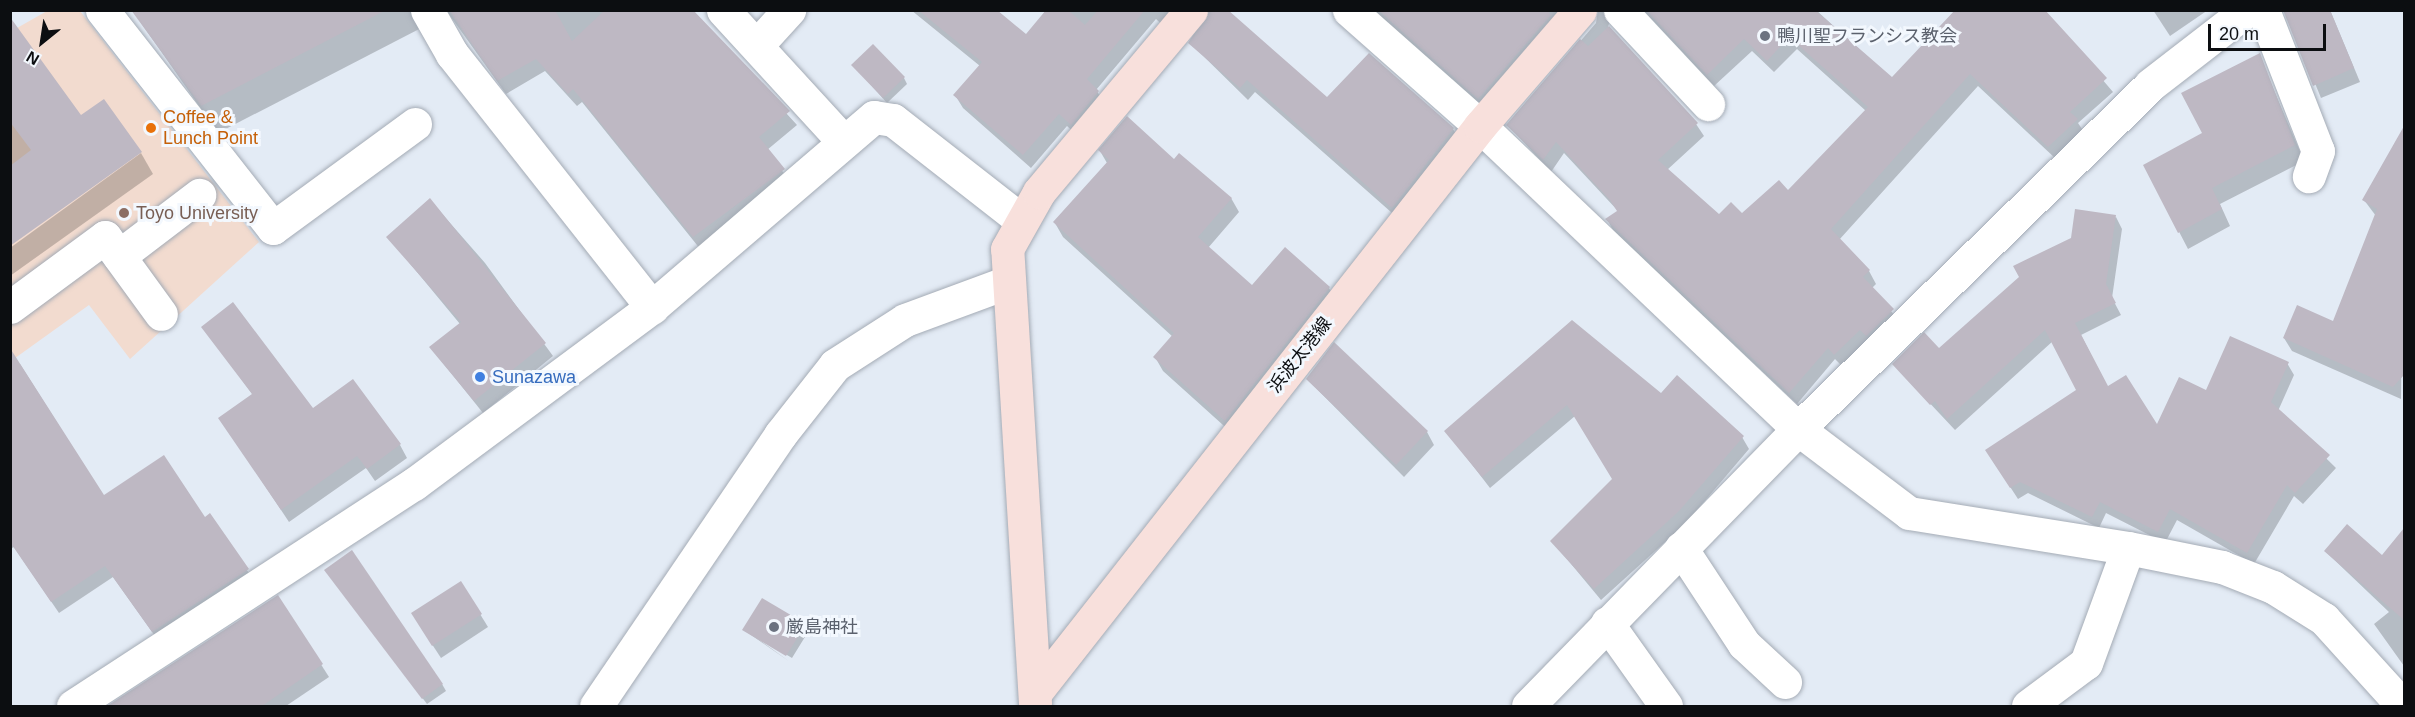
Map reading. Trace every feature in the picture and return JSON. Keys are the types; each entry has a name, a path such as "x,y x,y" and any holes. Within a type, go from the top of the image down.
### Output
{"main road":[{"path":"1035,700 1005,283 1007,249 1021,219 1191,10"},
{"name":"浜波太港線","path":"1035,700 1480,126 1580,10"}],"street":[{"path":"102,10 273,228 415,124"},
{"path":"427,10 452,54 652,307"},
{"path":"723,10 759,43 842,140"},
{"path":"759,43 789,10"},
{"path":"1349,10 1480,126 1797,429 1909,513 2128,548 2222,567 2273,586 2324,619 2403,706"},
{"path":"1620,10 1708,104"},
{"path":"1528,706 1797,429 2150,85 2247,10"},
{"path":"2263,10 2318,152 2309,176"},
{"path":"73,706 414,484 652,307 842,140 874,117 893,120 1021,219"},
{"path":"119,256 199,195"},
{"path":"10,307 105,237 161,314"},
{"path":"596,706 780,435 836,365 905,320 1005,283"},
{"path":"1681,548 1744,644 1785,682"},
{"path":"2028,706 2086,663 2128,548"},
{"path":"1607,623 1666,706"}],"shaded area":[{"name":"Toyo University","path":"47,11 80,11 259,242 130,359 89,305 11,361 10,32"}],"building":[{"path":"131,10 386,10 201,106"},
{"path":"449,10 555,10 572,41 605,10 693,10 790,111 759,137 785,169 693,237 573,89 568,94 536,59 497,81"},
{"path":"918,10 997,10 1026,34 1046,10 1068,10 1085,25 1098,10 1145,10 1087,79 1099,91 1071,125 1059,114 1023,155 953,95 982,62"},
{"path":"1209,10 1228,10 1327,97 1369,53 1454,128 1392,208 1247,80 1240,88 1188,43"},
{"path":"1378,10 1547,10 1551,15 1478,99"},
{"path":"1646,10 1815,10 1892,77 1955,10 2045,10 2107,78 2070,112 2078,119 2048,147 1970,74 1831,229 1870,270 1863,277 1894,309 1866,336 1860,330 1834,355 1828,348 1789,393 1605,219 1617,211 1610,200 1556,142 1543,160 1506,125 1580,39 1588,46 1609,26 1698,123 1658,160 1719,214 1731,202 1742,213 1779,180 1788,190 1868,107 1789,37 1767,61 1744,39 1707,75"},
{"path":"2283,10 2330,10 2354,68 2313,86"},
{"path":"10,17 81,115 104,99 142,152 10,246 10,166 31,150 10,122"},
{"path":"873,44 905,77 883,98 851,65"},
{"path":"2260,53 2295,145 2212,188 2222,209 2178,233 2143,165 2202,133 2181,93"},
{"path":"1127,116 1174,159 1179,153 1232,198 1198,237 1252,285 1285,247 1330,287 1225,421 1153,357 1174,333 1053,222 1109,160 1098,150"},
{"path":"2404,126 2404,375 2393,387 2283,338 2297,305 2333,321 2377,209 2362,200"},
{"path":"430,198 546,343 474,401 429,347 461,322 386,237"},
{"path":"2075,209 2116,215 2106,284 2116,303 2075,323 2108,386 2126,375 2157,424 2179,377 2206,390 2230,336 2289,362 2271,402 2330,455 2295,493 2287,485 2247,553 2170,509 2158,532 2100,502 2092,517 2020,482 2010,488 1985,450 2076,390 2045,330 1947,419 1935,401 1930,405 1892,364 1924,332 1939,348 2019,277 2013,266 2071,238"},
{"path":"233,302 313,408 353,379 401,444 367,469 357,456 281,510 218,418 252,394 201,327"},
{"path":"1572,320 1661,393 1677,375 1744,436 1679,511 1594,589 1550,541 1612,479 1567,405 1482,477 1444,431"},
{"path":"1334,342 1428,431 1396,465 1306,379"},
{"path":"10,348 104,495 164,455 205,517 210,513 249,569 152,632 105,566 51,602 10,542"},
{"path":"2347,524 2382,555 2404,528 2404,620 2324,551"},
{"path":"352,550 443,684 422,699 324,570"},
{"path":"461,581 482,614 432,646 411,613"},
{"path":"278,595 323,664 262,706 107,706"},
{"name":"厳島神社","path":"762,598 806,624 786,656 742,630"}],"place":[{"name":"鴨川聖フランシス教会","path":"1765,36"},
{"name":"Coffee & Lunch Point","path":"151,128"},
{"name":"Toyo University","path":"124,213"},
{"name":"Sunazawa","path":"480,377"},
{"name":"厳島神社","path":"774,627"}]}
